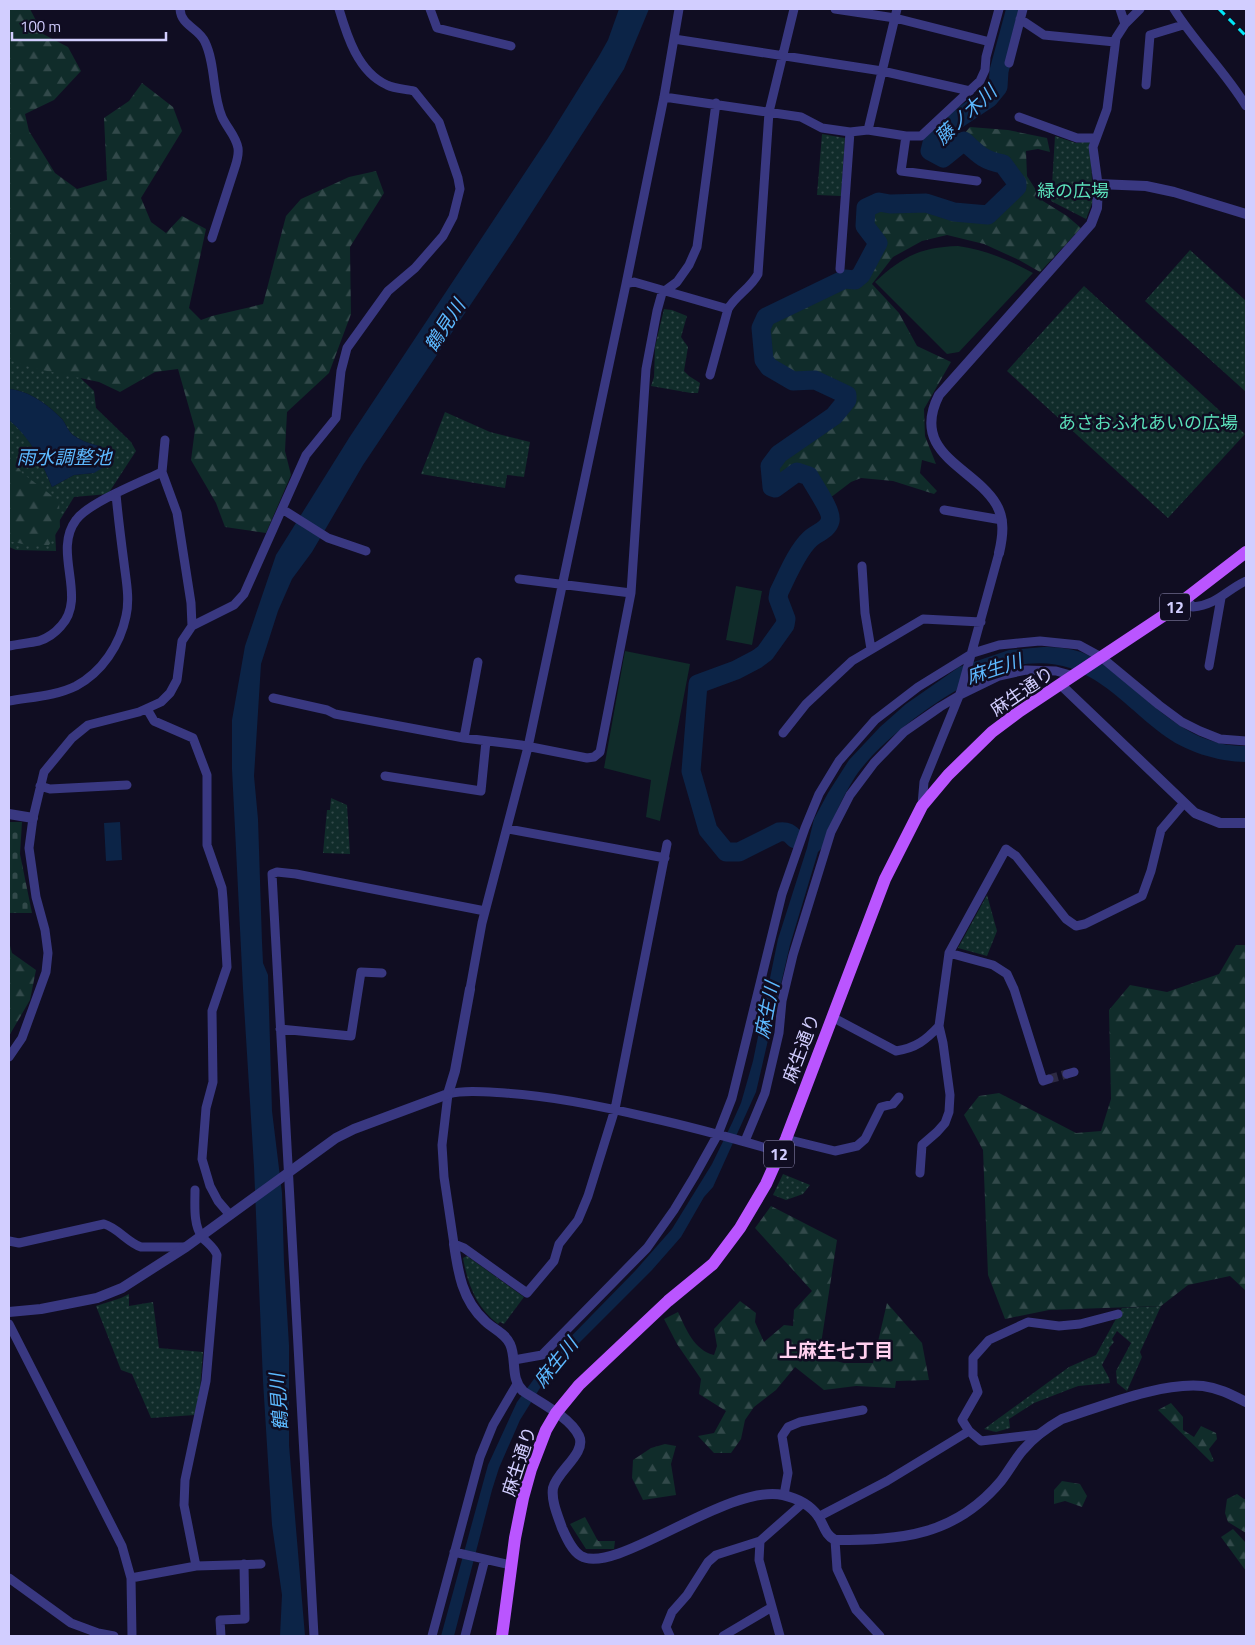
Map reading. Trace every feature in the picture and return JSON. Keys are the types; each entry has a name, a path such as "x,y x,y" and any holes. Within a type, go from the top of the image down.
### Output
{"main road":[{"name":"麻生通り","path":"502,1636 515,1538 531,1469 539,1444 556,1413 579,1385 668,1301 713,1264 740,1228 766,1184 786,1139 885,879 922,806 948,775 992,732 1186,599 1246,552"}],"street":[{"path":"180,9 183,20 199,33 205,41 219,109 235,138 238,148 238,157 212,238"},
{"path":"9,1057 22,1038 46,972 48,953 45,930 36,897 29,848 33,818 44,772 72,738 88,724 125,716 147,709 160,702 170,693 177,680 182,641 192,626 234,605 244,594 306,455 336,418 341,371 347,348 388,291 415,268 443,236 453,217 460,189 439,122 414,91 388,86 368,70 357,56 347,36 339,9"},
{"path":"430,9 437,28 511,46"},
{"path":"679,9 664,97 563,584 528,747 485,911 455,1071 448,1094 442,1145 444,1177 460,1281 468,1301 483,1320 508,1339 514,1360 517,1385 522,1392 556,1413 574,1428 579,1436 579,1449 558,1477 553,1499 566,1538 578,1554 586,1559 595,1559 624,1552 708,1512 747,1498 769,1493 784,1495 803,1503 812,1510 827,1534 835,1540 914,1534 933,1530 955,1521 988,1495 1002,1480 1022,1451 1040,1434 1062,1420 1148,1392 1172,1387 1204,1386 1226,1392 1246,1402"},
{"path":"710,375 728,309 753,283 758,274 769,112 794,9"},
{"path":"835,9 896,13 990,42"},
{"path":"664,97 716,103 801,117 822,128 850,132 868,130 906,136 922,136 980,81 983,76 990,42 1000,9"},
{"path":"1009,63 1023,9"},
{"path":"1120,9 1125,24"},
{"path":"922,806 924,782 960,693 981,622 1002,539 1002,520 996,504 989,495 945,456 938,445 932,425 934,405 946,387 1091,224 1097,208 1098,184 1093,147 1108,109 1115,42 1125,24 1140,9"},
{"path":"1174,9 1184,25 1235,88 1246,106"},
{"path":"868,130 896,13"},
{"path":"1020,19 1044,35 1115,42"},
{"path":"1146,85 1150,35 1184,25"},
{"path":"674,40 882,71 970,91"},
{"path":"272,698 327,710 335,714 464,738 521,745 587,758 594,757 600,752 630,593 646,368 662,293 677,282 689,265 697,247 716,103"},
{"path":"1019,117 1077,138 1096,138"},
{"path":"840,269 850,132"},
{"path":"906,136 902,171 977,181"},
{"path":"1098,184 1146,186 1174,192 1246,214"},
{"path":"626,284 634,282 667,290 728,309"},
{"path":"165,440 162,472 177,513 191,603 192,626"},
{"path":"9,646 40,641 53,635 66,621 72,602 67,545 70,531 76,520 86,510 162,472"},
{"path":"9,701 57,693 76,686 92,676 108,659 119,638 126,616 127,590 116,494"},
{"path":"282,509 328,538 366,551"},
{"path":"944,510 1002,520"},
{"path":"862,566 865,612 871,649"},
{"path":"519,579 630,593"},
{"path":"1186,599 1193,607 1204,606 1221,598 1246,581"},
{"path":"1209,666 1221,598"},
{"path":"783,732 806,704 852,661 923,619 981,622"},
{"path":"514,1360 542,1355 647,1248 674,1210 720,1134 739,1072 782,894 805,828 819,794 840,761 874,720 918,687 971,657 999,645 1040,640 1079,645 1101,657 1182,722 1220,739 1246,741"},
{"path":"464,738 478,662"},
{"path":"742,1140 765,1093 779,1033 782,1001 793,956 831,832 850,795 874,763 904,732 960,693 999,676 1026,670 1056,671 1074,676"},
{"path":"1061,684 1195,813 1208,820 1220,823 1240,824 1246,822"},
{"path":"147,709 154,721 192,738 207,774 207,845 223,894 227,967 212,1011 212,1090 206,1108 202,1159 210,1186 218,1201 230,1215"},
{"path":"385,776 481,790 486,741"},
{"path":"40,786 50,789 127,785"},
{"path":"920,1174 922,1145 945,1123 949,1112 950,1094 944,1043 939,1026 949,953 1006,849 1016,856 1066,919 1076,926 1085,924 1142,896 1151,871 1160,830 1184,803"},
{"path":"9,814 33,818"},
{"path":"508,828 664,858"},
{"path":"454,1244 464,1248 527,1293 554,1261 559,1244 578,1220 588,1196 614,1109 667,844"},
{"path":"314,1636 272,874 277,872 296,874 485,911"},
{"path":"949,953 993,965 1007,974 1014,989 1043,1080 1049,1079"},
{"path":"280,1029 351,1036 361,972 382,973"},
{"path":"832,1017 896,1051 924,1042 939,1026"},
{"path":"9,1312 41,1309 97,1298 122,1288 186,1247 318,1150 354,1129 448,1094 464,1091 529,1095 614,1109 720,1134 780,1152"},
{"path":"786,1139 835,1151 856,1146 864,1139 881,1107 893,1104 899,1097"},
{"path":"195,1190 196,1225 201,1235 215,1250 217,1255 206,1382 185,1480 184,1505 196,1566"},
{"path":"9,1241 19,1243 104,1224 114,1228 134,1244 141,1247 186,1247"},
{"path":"1040,1434 981,1441 969,1431 962,1420 978,1392 973,1376 973,1358 989,1340 1028,1322 1059,1326 1080,1324 1118,1314"},
{"path":"9,1324 77,1460 118,1535 131,1578 132,1636"},
{"path":"432,1636 457,1552 480,1457 492,1425 517,1385"},
{"path":"784,1495 788,1473 782,1436 788,1427 800,1422 863,1410"},
{"path":"818,1517 887,1481 969,1431"},
{"path":"670,1636 664,1632 672,1612 687,1595 708,1562 716,1555 760,1541 803,1503"},
{"path":"835,1540 837,1569 856,1610 880,1636"},
{"path":"760,1541 759,1560 780,1636"},
{"path":"457,1552 511,1565"},
{"path":"465,1636 482,1558"},
{"path":"221,1636 220,1620 245,1619 244,1564"},
{"path":"131,1578 196,1566 262,1564"},
{"path":"9,1578 70,1623 98,1633 114,1636"},
{"path":"723,1636 772,1607"}],"green space":[{"path":"9,9 30,9 43,34 68,47 81,71 54,100 25,114 29,131 55,173 77,189 107,180 104,118 129,101 142,83 173,107 182,131 141,198 151,222 166,233 182,216 206,229 189,308 201,320 263,304 286,216 301,199 349,177 376,171 384,193 350,247 351,314 329,373 287,412 285,451 291,475 266,533 225,527 216,503 191,460 195,429 178,369 155,372 120,392 99,382 33,368 9,360"},
{"path":"970,127 1008,130 1047,138 1050,152 1038,149 1026,151 1027,176 1043,201 1067,216 1081,228 1040,272 984,244 947,235 922,241 893,257 872,284 899,313 917,346 951,362 924,409 925,436 936,464 922,460 920,473 937,491 934,494 893,481 861,478 851,482 830,498 816,476 804,467 790,470 777,483 775,469 779,458 788,451 802,448 805,437 810,429 817,424 847,412 853,405 854,394 833,378 790,371 776,366 771,361 767,351 766,324 768,320 780,307 798,297 818,292 836,291 842,283 857,284 880,239 869,228 871,213 881,209 907,210 924,207 955,216 989,215 1014,190 1023,188 1009,163 964,134"},
{"path":"822,134 845,138 841,196 817,195"},
{"name":"緑の広場","path":"1055,136 1076,143 1090,141 1093,201 1086,219 1051,201"},
{"path":"958,246 997,256 1033,273 959,352 947,354 875,282 894,266 912,255 922,251"},
{"path":"1190,250 1246,301 1246,392 1145,301"},
{"name":"あさおふれあいの広場","path":"1084,286 1245,434 1168,518 1007,371"},
{"path":"664,309 687,316 681,337 688,347 684,371 700,383 698,393 651,386 654,377 655,347"},
{"path":"9,333 47,346 94,391 96,408 131,442 136,451 108,494 74,497 55,528 56,551 16,550 9,547 9,420 23,434 40,459 52,487 74,475 94,473 102,447 83,441 73,435 62,419 38,399 24,392 9,389"},
{"path":"445,412 490,432 530,442 524,477 507,475 505,488 421,474"},
{"path":"9,452 22,473 59,501 60,527 49,545 27,545 9,541"},
{"path":"736,586 762,591 752,645 726,640"},
{"path":"625,651 690,664 660,821 646,817 651,780 604,768"},
{"path":"331,798 347,805 350,854 323,853 327,810 330,810"},
{"path":"9,822 22,822 20,854 32,913 9,913"},
{"path":"987,895 997,931 987,956 958,948"},
{"path":"9,942 12,953 36,970 30,1000 9,1036"},
{"path":"1236,945 1246,945 1246,1291 1230,1276 1188,1285 1161,1306 1049,1310 1005,1319 988,1275 983,1150 964,1115 979,1096 999,1093 1076,1133 1101,1131 1111,1099 1109,1010 1130,985 1167,992 1219,974"},
{"path":"783,1174 810,1185 803,1194 786,1200 773,1195"},
{"path":"771,1206 837,1240 819,1357 844,1363 873,1363 887,1303 922,1343 929,1380 896,1381 895,1388 856,1386 824,1390 795,1367 776,1390 754,1407 745,1420 741,1439 731,1453 714,1453 698,1436 714,1433 726,1411 699,1394 701,1379 677,1344 664,1319 678,1312 696,1344 701,1349 714,1355 717,1346 714,1329 740,1301 756,1313 755,1322 764,1342 784,1325 793,1326 794,1310 812,1291 755,1228"},
{"path":"467,1256 524,1297 504,1324 500,1322 498,1324 490,1317 474,1295 467,1277 463,1258"},
{"path":"129,1294 129,1306 153,1302 159,1348 203,1352 200,1389 195,1415 151,1418 132,1374 121,1370 96,1306"},
{"path":"1161,1306 1140,1352 1142,1357 1127,1391 1117,1383 1116,1371 1131,1343 1117,1331 1112,1339 1114,1342 1109,1348 1110,1350 1102,1365 1110,1383 1078,1386 1034,1403 1009,1419 1010,1428 996,1432 984,1429 1069,1367 1096,1355 1122,1308"},
{"path":"1171,1403 1183,1417 1183,1430 1194,1437 1201,1426 1216,1433 1217,1439 1209,1449 1214,1461 1211,1462 1158,1410"},
{"path":"665,1444 676,1446 671,1464 676,1495 643,1500 632,1478 633,1460 651,1448"},
{"path":"1062,1481 1080,1484 1087,1496 1082,1507 1065,1501 1054,1504 1054,1490"},
{"path":"1237,1494 1246,1499 1246,1533 1228,1522 1225,1513 1227,1499"},
{"path":"585,1517 598,1541 615,1541 614,1549 586,1549 570,1524"},
{"path":"1233,1529 1246,1543 1246,1571 1221,1537"}],"water":[{"name":"鶴見川","path":"619,9 649,9 624,69 514,240 363,465 312,552 292,579 278,611 261,664 254,776 258,819 263,963 268,975 272,1111 282,1193 289,1345 289,1445 305,1636 280,1636 282,1595 272,1525 263,1381 254,1167 232,769 232,720 245,646 276,555 349,438 548,138 608,40"},
{"name":"雨水調整池","path":"9,389 24,392 38,399 62,419 73,435 83,441 102,447 106,458 104,467 94,473 74,475 52,487 35,451 23,434 9,420"},
{"name":"麻生川","path":"1043,647 1072,650 1092,657 1178,724 1210,740 1227,745 1246,746 1246,762 1213,758 1180,746 1162,734 1096,681 1070,668 1042,663 1014,666 994,672 972,682 949,695 905,726 868,760 845,794 822,848 818,852 790,945 756,1092 713,1187 704,1197 681,1237 652,1270 565,1357 540,1388 520,1420 499,1468 492,1490 454,1636 441,1636 488,1465 517,1402 548,1360 635,1271 672,1229 712,1164 732,1123 741,1103 753,1061 778,939 807,848 814,819 828,793 849,760 880,727 906,704 959,667 1009,650"},
{"path":"120,822 122,860 106,861 104,823"}],"waterway":[{"name":"藤ノ木川","path":"795,839 788,833 779,832 739,852 726,852 708,830 691,771 698,684 736,670 765,653 785,625 786,619 778,598 789,571 805,544 827,527 830,521 826,505 809,476 797,472 775,488 772,487 770,466 779,454 834,416 847,400 847,395 815,380 793,381 769,367 764,360 761,328 766,317 845,279 855,280 861,275 878,243 865,226 866,208 879,202 890,204 926,203 954,212 988,215 1017,187 1017,183 1003,164 986,159 964,141 943,158 930,151 933,139 959,118 989,98 998,87 999,71 1015,9"}],"tunnel":[{"path":"1049,1079 1067,1074"}],"railway":[{"path":"1219,9 1246,36"}],"district":[{"name":"上麻生七丁目","path":"836,1349"}]}
